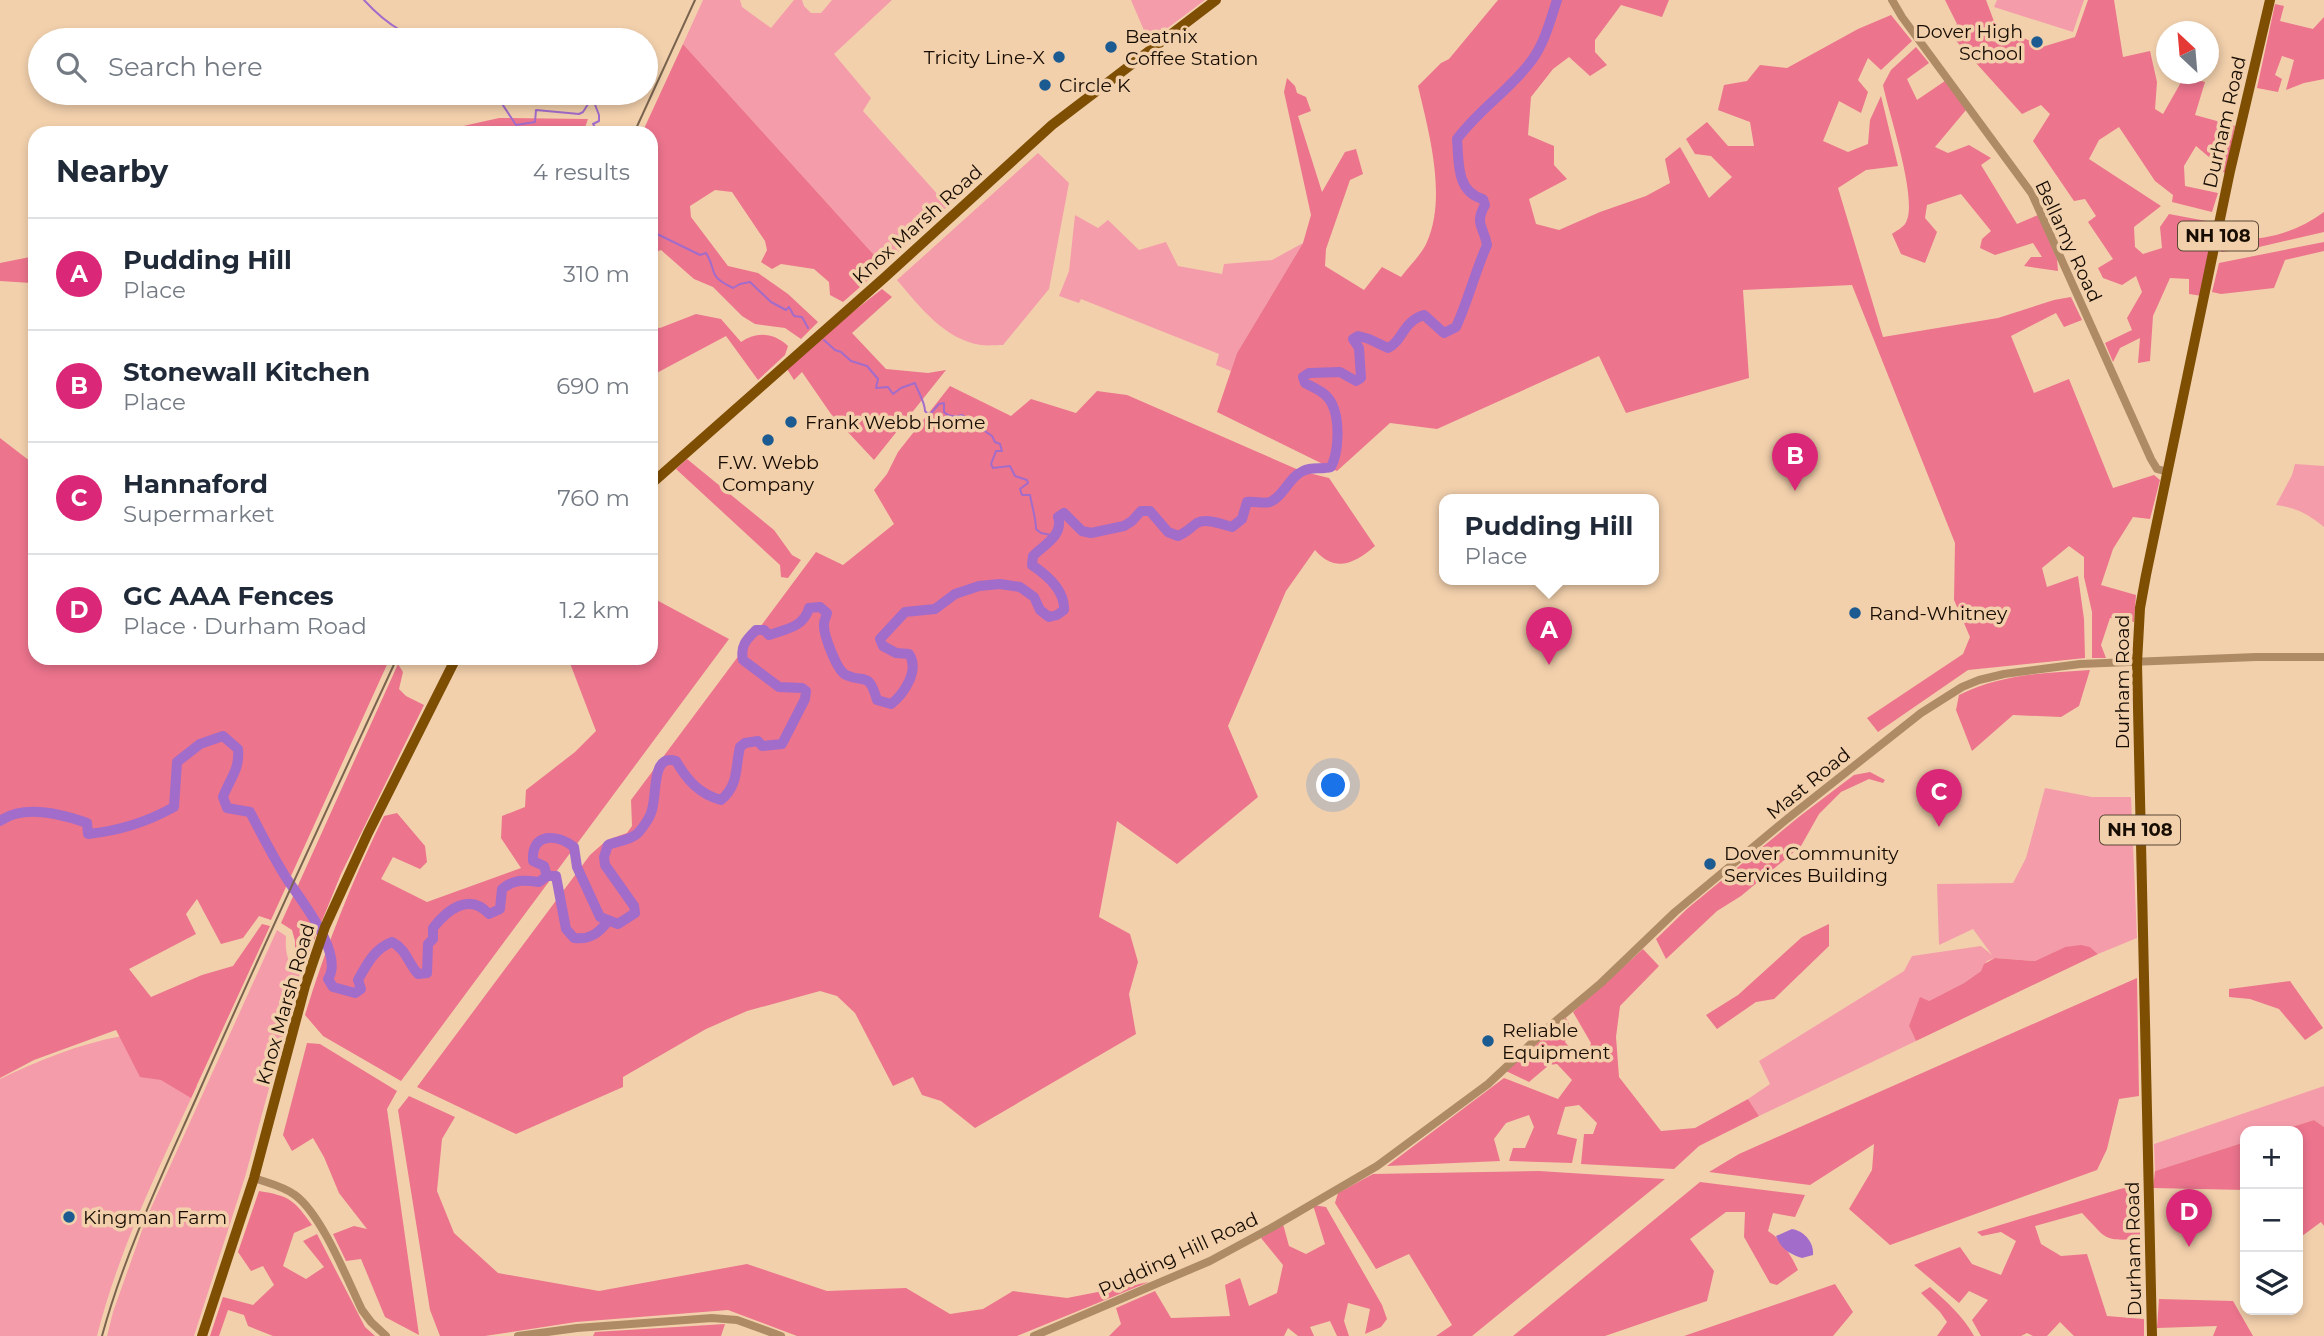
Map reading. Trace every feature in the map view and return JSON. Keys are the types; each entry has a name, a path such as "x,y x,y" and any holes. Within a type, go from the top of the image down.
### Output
{"main road":[{"name":"Knox Marsh Road","path":"658,478 1052,125 1216,0"},
{"name":"Durham Road","path":"2152,1336 2137,663 2140,607 2230,171 2270,0"},
{"name":"Knox Marsh Road","path":"202,1336 254,1178 295,1023 325,927 368,833 452,665"}],"street":[{"name":"Bellamy Road","path":"1892,0 2032,194 2151,459 2157,469 2168,472"},
{"name":"Mast Road","path":"1368,1172 1478,1093 1694,896 1802,807 1943,698 1979,680 2072,665 2256,657 2324,657"},
{"name":"Pudding Hill Road","path":"1034,1336 1210,1261 1368,1172"},
{"path":"254,1178 287,1190 306,1206 320,1227 362,1310 386,1336"},
{"path":"518,1336 577,1328 712,1318 737,1320 781,1336"}],"shaded area":[{"path":"703,0 740,0 742,7 771,28 794,0 802,0 811,13 821,13 832,0 892,0 834,54 871,98 863,111 948,206 884,266 683,44"},
{"path":"1131,0 1205,0 1149,42"},
{"path":"1498,0 1669,0 1662,17 1621,5 1595,40 1595,52 1607,65 1590,76 1569,57 1553,69 1531,97 1528,135 1554,146 1554,165 1567,179 1529,199 1536,224 1559,230 1646,196 1670,183 1665,159 1680,147 1709,198 1732,177 1711,156 1695,154 1686,139 1707,122 1728,146 1754,146 1750,122 1718,110 1724,85 1747,81 1760,65 1787,68 1858,29 1891,15 1912,41 1881,70 1868,58 1858,80 1868,92 1861,113 1839,101 1823,141 1848,152 1868,144 1870,120 1881,96 1898,166 1866,170 1838,188 1883,337 1998,318 2071,297 2082,320 2064,327 2056,313 2011,336 2034,393 2069,379 2113,488 2154,475 2160,480 2150,519 2133,517 2113,549 2101,585 2136,595 2134,622 2110,618 2101,645 2106,658 2092,658 2092,612 2084,577 2084,557 2069,546 2042,568 2047,587 2078,576 2084,619 2085,658 1968,670 1878,732 1867,718 1963,654 1970,637 1954,600 1955,543 1852,285 1743,290 1749,378 1626,413 1599,356 1437,429 1390,423 1337,471 1217,412 1237,353 1303,243 1311,215 1284,92 1287,78 1295,86 1297,93 1306,97 1311,111 1298,116 1322,192 1345,152 1356,149 1363,174 1350,180 1326,249 1325,266 1364,290 1382,267 1401,277 1427,242 1436,205 1434,164 1418,86 1441,63 1449,59"},
{"path":"1945,0 1986,0 1995,24 2042,47 2075,37 2088,0 2114,0 2123,57 2150,51 2157,84 2155,109 2163,114 2180,84 2204,84 2195,115 2235,126 2226,175 2196,146 2184,166 2185,186 2218,193 2212,212 2172,202 2173,195 2155,181 2119,127 2099,140 2089,159 2161,206 2134,227 2135,247 2143,254 2162,248 2160,227 2169,214 2217,223 2202,296 2189,294 2189,279 2170,278 2153,316 2150,361 2138,363 2140,338 2120,348 2113,362 2105,343 2132,330 2127,318 2142,292 2136,276 2122,285 2103,278 2098,268 2113,259 2088,222 2096,216 2085,199 2074,201 2033,141 2050,114 2041,105 2022,114 1949,33 1957,24"},
{"path":"1997,0 2084,0 2073,32 1994,7"},
{"path":"2275,4 2284,6 2280,21 2313,29 2324,17 2324,79 2286,90 2294,60 2282,56 2275,75 2282,79 2278,92 2257,88"},
{"path":"683,44 884,266 843,302 830,295 829,282 814,269 781,264 772,269 761,262 767,250 765,241 732,192 715,190 690,206 691,217 728,266 758,273 788,294 818,322 801,339 785,328 755,324 742,316 713,287 694,279 661,250 658,251 658,126 645,126 655,105 658,105 658,98"},
{"path":"1916,47 1929,63 1907,79 1917,100 1945,81 1966,110 1935,147 1948,153 1969,145 1991,158 1981,165 2017,224 2038,215 2057,259 2058,271 2024,266 2031,257 2042,257 2033,243 1995,255 1980,248 1982,239 1991,231 1961,194 1927,205 1925,218 1937,232 1925,263 1901,254 1892,234 1905,224 1909,213 1909,197 1883,85 1891,70"},
{"path":"499,118 588,119 586,126 463,126"},
{"path":"1038,153 1069,183 1049,289 1003,345 968,342 944,329 897,280"},
{"path":"2324,212 2324,232 2255,248 2221,252 2225,239 2277,235 2301,226"},
{"path":"1075,215 1098,228 1108,220 1139,250 1166,242 1178,266 1222,274 1224,264 1272,260 1303,243 1237,353 1231,371 1216,365 1219,354 1081,299 1079,303 1059,296 1069,271"},
{"path":"2324,242 2324,251 2285,260 2274,288 2221,294 2212,292 2219,263"},
{"path":"28,257 28,283 0,281 0,263"},
{"path":"882,289 892,297 852,333 886,369 928,373 946,370 874,460 831,414 802,372 794,380 787,369"},
{"path":"696,314 721,319 741,342 753,336 765,335 777,338 788,346 785,355 758,380 726,336 658,372 660,328"},
{"path":"950,386 1011,416 1031,399 1076,413 1097,391 1127,395 1301,471 1329,478 1375,546 1352,561 1337,564 1322,557 1315,550 1286,591 1228,726 1258,797 1177,864 1117,821 1099,917 1130,934 1138,962 1129,994 1136,1034 975,1128 941,1101 922,1095 913,1077 893,1086 855,1013 837,996 820,991 747,1011 706,1029 623,1077 623,1087 516,1134 417,1087 590,855 607,840 627,833 632,826 631,800 816,552 843,565 894,524 874,490 887,474 898,452"},
{"path":"0,438 28,460 28,665 387,665 271,920 259,916 243,938 221,944 197,899 186,914 196,934 129,969 151,997 202,975 233,966 262,924 270,926 191,1098 161,1080 140,1077 116,1030 34,1060 0,1078"},
{"path":"687,459 774,530 792,555 801,560 788,578 781,577 780,565 676,469"},
{"path":"2295,464 2324,466 2324,527 2302,512 2276,505"},
{"path":"658,601 729,639 401,1081 323,1036 305,1015 340,914 384,816 397,813 425,846 427,862 420,869 393,857 381,879 427,902 521,868 501,838 502,816 525,807 526,790 575,752 596,731 571,665 658,665"},
{"path":"399,665 403,672 399,689 406,696 424,705 341,874 304,965 295,958 292,930 281,923"},
{"path":"2090,670 2079,706 2061,717 2013,715 1972,751 1956,710 1959,695 2007,679"},
{"path":"1870,772 1885,780 1883,783 1869,779 1841,792 1819,814 1801,846 1741,896 1717,911 1666,959 1656,939 1688,908 1854,775"},
{"path":"2045,788 2092,797 2131,797 2137,938 2098,954 2090,947 2065,947 2035,961 1995,958 1987,961 1981,971 1964,983 1929,1001 1909,1026 1916,1041 1759,1116 1748,1099 1770,1084 1759,1061 1904,971 1912,956 1981,946 1992,955 1973,929 1939,945 1937,884 2013,883 2026,858"},
{"path":"1829,924 1829,946 1774,999 1756,1002 1717,1029 1706,1015 1738,995 1802,937"},
{"path":"277,930 286,936 288,957 300,974 245,1177 194,1336 107,1336 146,1219"},
{"path":"2065,947 2090,947 2098,954 1916,1041 1909,1026 1920,997 1929,1001 1964,983 1981,971 1984,964 1995,958 2035,961"},
{"path":"1643,949 1659,966 1620,1006 1616,1037 1619,1077 1661,1131 1695,1128 1748,1099 1759,1116 1699,1146 1674,1169 1581,1164 1584,1134 1593,1134 1597,1123 1579,1105 1565,1107 1557,1134 1577,1139 1572,1163 1509,1161 1513,1148 1525,1148 1534,1127 1529,1115 1506,1123 1494,1139 1500,1161 1387,1166 1504,1078 1558,1099 1572,1080 1557,1064 1549,1065 1529,1082 1506,1071 1566,1018 1570,1026 1565,1042 1582,1062 1587,1059 1591,1043 1573,1012"},
{"path":"2137,978 2139,1096 2119,1099 2107,1149 2097,1170 1890,1245 1849,1209 1872,1170 1874,1144 1810,1185 1709,1172 1739,1154"},
{"path":"2290,981 2323,1028 2305,1040 2279,1009 2250,999 2229,997 2229,989"},
{"name":"Kingman Farm","path":"122,1036 186,1075 197,1086 128,1240 97,1336 0,1336 0,1079 60,1053"},
{"path":"307,1043 320,1044 397,1091 387,1109 419,1335 385,1317 361,1259 346,1261 333,1234 354,1226 367,1229 339,1193 313,1138 292,1151 283,1135"},
{"path":"2324,1086 2324,1127 2314,1120 2295,1126 2240,1126 2240,1144 2155,1171 2154,1144"},
{"path":"409,1096 455,1117 442,1139 437,1191 454,1233 498,1273 599,1291 747,1264 827,1291 906,1288 950,1314 983,1309 1013,1291 1067,1298 1149,1282 1017,1336 797,1336 728,1310 576,1322 485,1336 440,1336 430,1310 398,1110"},
{"path":"2314,1120 2324,1127 2324,1226 2321,1222 2303,1235 2303,1126 2295,1126"},
{"path":"2240,1144 2240,1190 2153,1188 2155,1171"},
{"path":"1539,1171 1665,1179 1472,1336 1436,1336 1452,1325 1409,1254 1376,1269 1335,1203 1338,1193 1373,1174"},
{"path":"1700,1182 1805,1195 1795,1217 1773,1213 1768,1231 1785,1248 1798,1270 1777,1285 1770,1283 1744,1237 1745,1212 1726,1212 1690,1239 1714,1271 1707,1301 1605,1336 1513,1336"},
{"path":"2140,1183 2140,1239 2119,1240 2106,1237 2082,1213 2035,1226 2041,1244 2061,1256 2087,1254 2107,1316 2144,1319 2144,1336 2074,1336 2060,1322 2047,1336 2027,1333 2021,1336 1981,1336 1972,1320 1988,1300 1969,1291 1959,1303 1914,1265 1960,1247 1972,1264 2001,1275 2016,1241 2001,1232 1982,1236 1977,1232"},
{"path":"259,1191 290,1200 312,1225 294,1233 283,1266 306,1279 324,1267 303,1241 317,1234 365,1327 375,1336 273,1336 248,1326 244,1315 228,1310 219,1336 210,1336 223,1297 253,1305 274,1285 263,1266 251,1271 238,1252"},
{"path":"1313,1205 1326,1207 1382,1305 1387,1319 1381,1327 1365,1334 1370,1309 1348,1303 1344,1321 1349,1336 1337,1336 1330,1321 1310,1327 1314,1336 1298,1336 1288,1328 1284,1336 1109,1336 1121,1324 1116,1308 1155,1291 1171,1318 1230,1316 1225,1285 1240,1278 1249,1306 1277,1293 1283,1265 1261,1238 1283,1224 1289,1246 1306,1254 1325,1244"},
{"path":"1792,1229 1807,1238 1813,1255 1802,1258 1783,1248 1776,1236"},
{"path":"1835,1284 1853,1312 1833,1336 1684,1336"},
{"path":"1930,1287 1960,1316 1974,1336 1937,1336 1947,1322 1921,1293"},
{"path":"2159,1299 2233,1301 2253,1336 2213,1336 2217,1326 2157,1328"},
{"path":"725,1324 721,1336 593,1336 595,1332"}],"waterway":[{"path":"364,0 397,28"},
{"path":"547,876 544,866 533,861 536,845 541,840 553,838 574,847 577,867 600,917 618,924 635,913 634,906 605,865 604,857 608,845 636,835 647,820 653,806 656,778 662,764 668,760 676,761 694,785 721,800 734,782 740,747 745,743 758,741 762,746 782,744 805,699 806,691 802,688 779,687 743,660 742,651 745,644 756,630 764,630 769,635 788,629 799,623 809,608 820,607 827,613 824,624 826,636 842,672 868,681 877,700 891,704 909,681 912,660 909,654 896,653 883,646 880,639 905,612 935,609 955,594 979,586 1000,584 1020,587 1034,597 1040,610 1049,617 1064,610 1062,596 1058,590 1049,578 1032,565 1033,556 1056,534 1058,517 1064,513 1082,531 1091,533 1124,526 1141,511 1150,511 1168,532 1178,536 1197,523 1205,521 1232,527 1242,519 1247,502 1270,502 1303,471 1331,467 1337,445 1335,411 1327,397 1305,383 1303,377 1309,373 1340,372 1356,381 1361,378 1359,348 1353,339 1358,336 1388,348 1397,341 1411,322 1424,315 1444,333 1456,327 1487,245 1480,221 1485,205 1483,199 1474,195 1463,183 1457,139 1532,60 1544,39 1557,0"},
{"path":"503,105 516,125 535,122 536,110 579,114 587,105"},
{"path":"594,126 593,124 599,121 595,105"},
{"path":"658,234 700,255 706,253 719,280 733,288 750,282 771,302 786,310 789,307 794,316 802,317 808,328"},
{"path":"824,340 851,361 867,366 878,379 876,388 888,387 893,394 915,383 928,414 944,403 946,414 962,415 992,436 995,442 1000,444 1002,451 996,451 991,464 993,468 1010,466 1015,476 1027,480 1028,483 1020,489 1022,495 1030,495 1036,529 1041,533 1056,536"},
{"path":"0,821 20,813 43,812 87,823 88,834 110,831 143,821 174,807 177,762 200,744 223,736 238,749 236,768 223,797 227,808 250,812 287,879 319,927 331,956 332,968 328,979 333,987 355,993 361,989 358,980 368,963 386,945 392,942 397,945 418,974 427,973 428,944 433,939 433,928 445,915 466,904 474,904 489,914 500,909 502,889 506,886 519,881 539,882 547,876"},
{"path":"547,876 556,876 566,929 574,938 594,935 608,921"}],"railway":[{"path":"658,81 695,0"},
{"path":"637,126 647,105"},
{"path":"102,1336 133,1243 158,1183 394,665"}],"place":[{"name":"Dover High School","path":"2037,42"},
{"name":"Beatnix Coffee Station","path":"1111,47"},
{"name":"Tricity Line-X","path":"1059,57"},
{"name":"Circle K","path":"1045,85"},
{"name":"Frank Webb Home","path":"791,422"},
{"name":"F.W. Webb Company","path":"768,440"},
{"name":"Stonewall Kitchen","path":"1795,491"},
{"name":"Rand-Whitney","path":"1855,613"},
{"name":"Pudding Hill","path":"1549,665"},
{"name":"Hannaford","path":"1939,827"},
{"name":"Dover Community Services Building","path":"1710,864"},
{"name":"Reliable Equipment","path":"1488,1041"},
{"name":"Kingman Farm","path":"69,1217"},
{"name":"GC AAA Fences","path":"2189,1247"}]}
